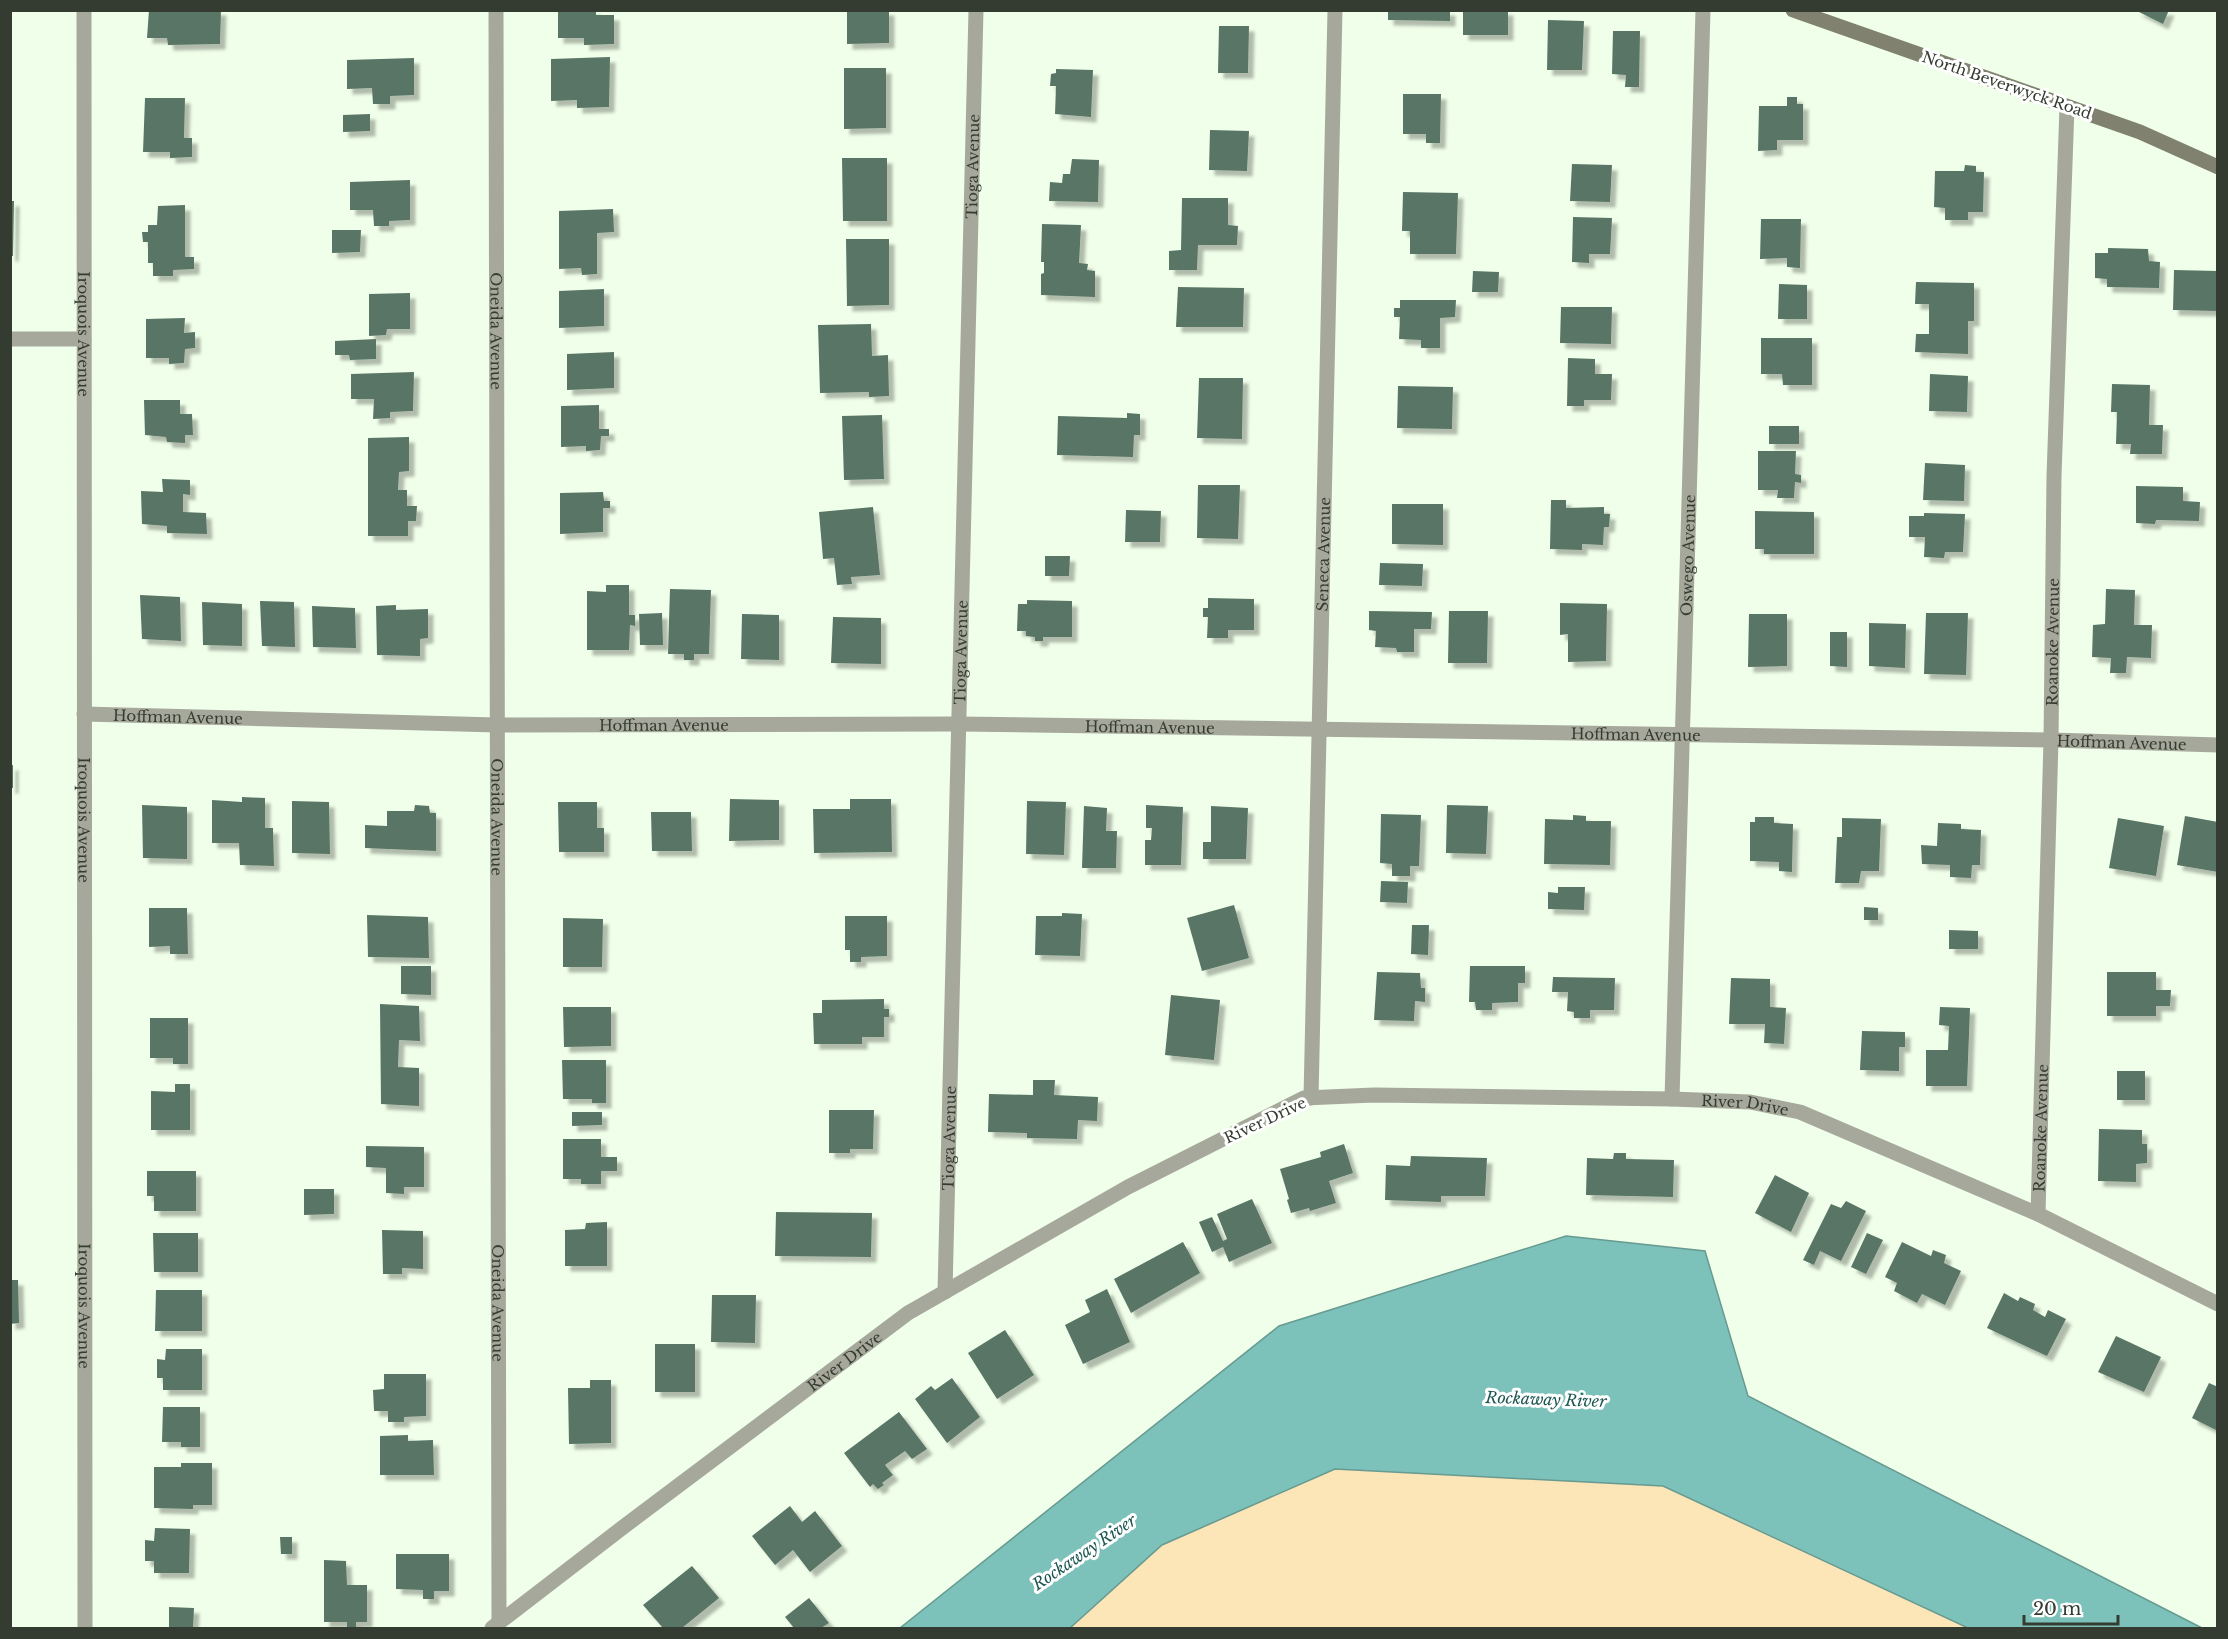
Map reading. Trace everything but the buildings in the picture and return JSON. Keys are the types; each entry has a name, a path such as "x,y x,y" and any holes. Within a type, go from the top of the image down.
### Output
{"street":[{"name":"Iroquois Avenue","path":"84,10 85,1629"},
{"name":"Oneida Avenue","path":"496,10 496,1625"},
{"name":"Tioga Avenue","path":"945,1292 976,10"},
{"name":"Seneca Avenue","path":"1311,1098 1335,10"},
{"name":"Oswego Avenue","path":"1672,1099 1702,10"},
{"name":"North Beverwyck Road","path":"1793,10 2140,132 2217,167"},
{"name":"Roanoke Avenue","path":"2038,1214 2051,740 2054,476 2067,107"},
{"path":"10,339 84,339"},
{"name":"Hoffman Avenue","path":"84,714 497,725 959,724 2051,740 2217,745"},
{"name":"River Drive","path":"496,1625 908,1313 1128,1187 1304,1098 1374,1095 1672,1099 1750,1102 1800,1112 2038,1214 2217,1304"}],"shaded area":[{"path":"1335,1469 1663,1486 1968,1628 1070,1628 1162,1545"}],"water":[{"name":"Rockaway River","path":"1566,1236 1705,1251 1748,1396 2202,1628 1968,1628 1663,1486 1335,1469 1162,1545 1070,1628 900,1628 1279,1326"}]}
